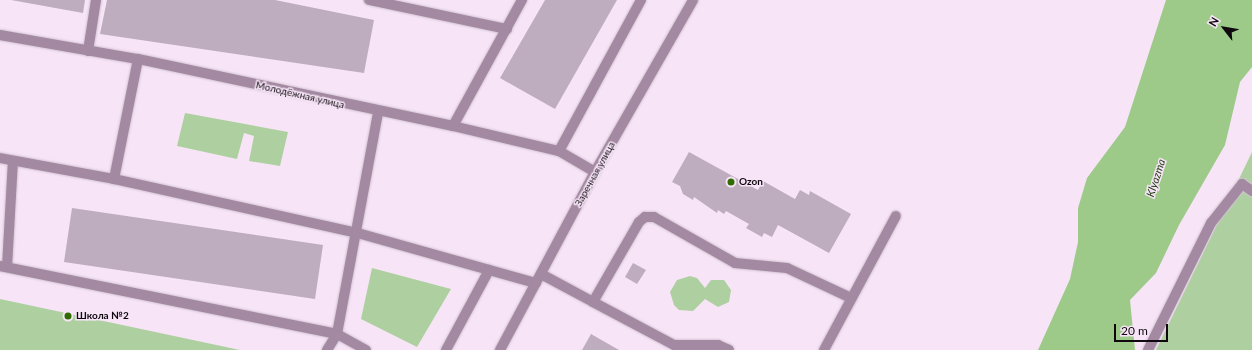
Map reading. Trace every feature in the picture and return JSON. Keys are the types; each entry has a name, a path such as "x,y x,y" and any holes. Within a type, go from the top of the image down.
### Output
{"street":[{"path":"88,51 96,0"},
{"path":"369,0 507,29"},
{"path":"453,126 522,0"},
{"path":"559,151 640,0"},
{"name":"Заречная улица","path":"500,350 595,172 693,0"},
{"name":"Молодёжная улица","path":"0,35 138,59 378,113 453,126 559,151 595,172"},
{"path":"114,179 138,59"},
{"path":"327,350 337,334 354,232 378,113"},
{"path":"0,158 114,179 354,232 489,270 539,279 593,302 674,346 718,345 729,350"},
{"path":"12,160 3,267 337,334 366,350"},
{"path":"1148,350 1211,222 1242,184 1252,191"},
{"path":"824,350 896,216"},
{"path":"593,302 639,222 646,217 654,217 735,263 787,268 851,298"},
{"path":"446,350 489,270"}],"shaded area":[{"path":"185,113 288,132 280,166 249,161 254,136 244,133 237,159 177,146"},
{"path":"1252,152 1252,350 1156,350 1205,249"},
{"path":"372,268 451,289 417,347 361,319"},
{"path":"690,276 697,278 705,288 711,280 724,280 731,290 729,302 718,307 705,299 693,311 679,310 674,305 670,292 677,280"},
{"name":"Школа №2","path":"0,299 240,350 0,350"}],"water":[{"name":"Klyazma","path":"1166,0 1252,0 1252,67 1240,82 1225,145 1179,225 1156,273 1130,300 1135,350 1038,350 1070,279 1078,242 1078,208 1087,178 1125,127"}],"building":[{"path":"11,0 85,0 83,13"},
{"path":"107,0 275,0 374,20 364,73 100,34"},
{"path":"545,0 617,0 555,109 500,78"},
{"path":"689,152 758,190 763,181 795,199 800,190 809,195 810,191 851,214 829,253 778,225 772,237 764,233 762,237 746,228 749,224 726,211 724,214 718,210 717,213 694,197 693,200 683,194 680,186 672,182"},
{"path":"72,208 323,245 315,299 64,262"},
{"path":"633,263 646,270 637,284 625,277"},
{"path":"591,334 619,350 582,350"}],"place":[{"name":"Ozon","path":"731,182"},
{"name":"Школа №2","path":"68,316"}]}
